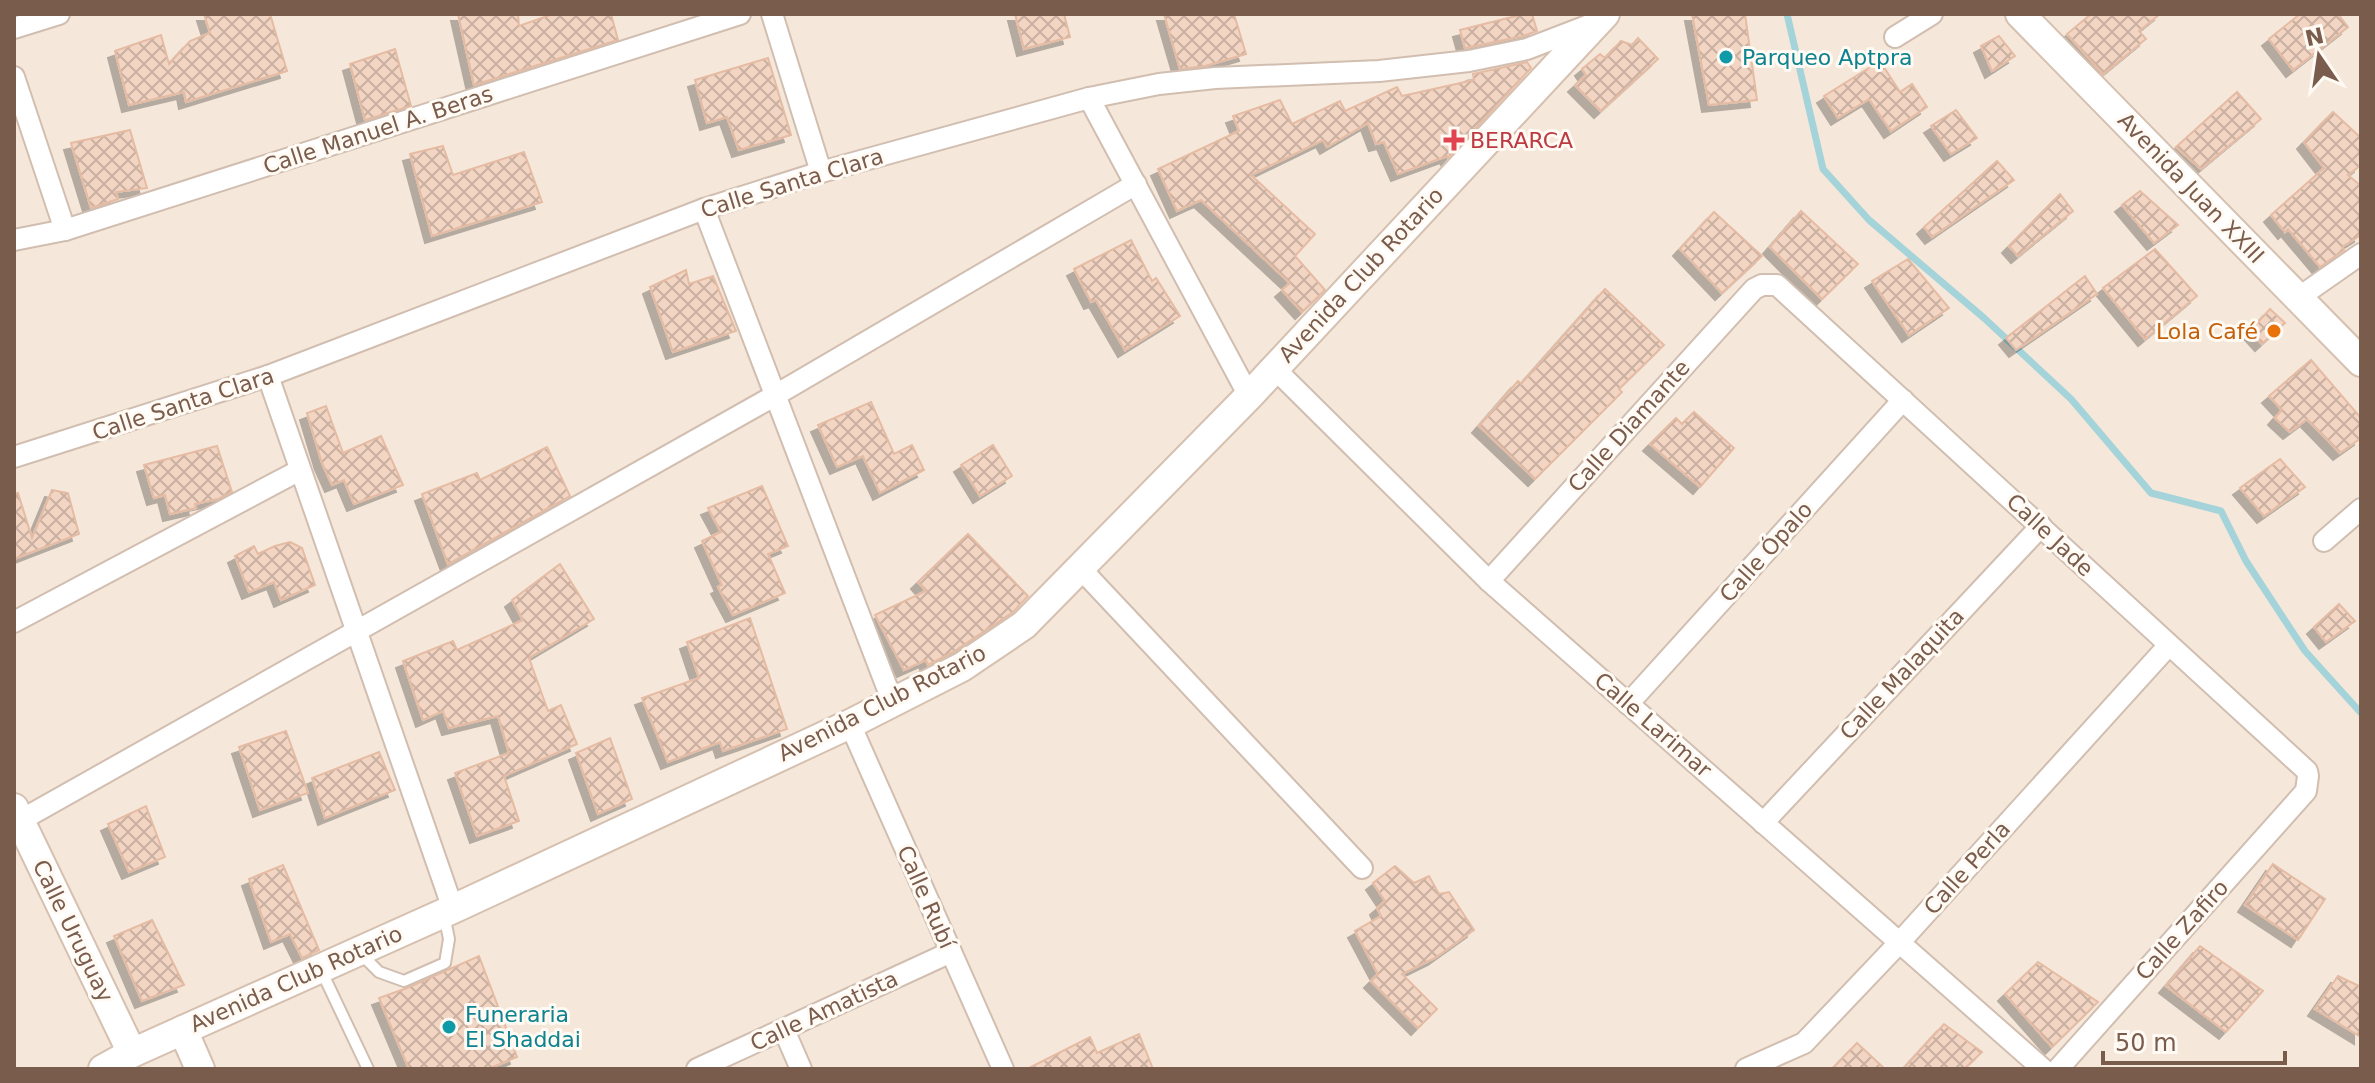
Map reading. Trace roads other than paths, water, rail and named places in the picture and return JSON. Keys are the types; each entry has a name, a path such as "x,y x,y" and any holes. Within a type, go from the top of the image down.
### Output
{"main road":[{"name":"Avenida Juan XXIII","path":"2020,14 2361,362"},
{"name":"Avenida Club Rotario","path":"103,1069 850,724 962,667 1024,625 1249,396 1600,18"},
{"name":"Calle Uruguay","path":"16,818 132,1053"},
{"path":"183,1030 200,1069"}],"street":[{"path":"14,28 59,14"},
{"name":"Calle Manuel A. Beras","path":"14,240 65,230 740,14"},
{"path":"772,14 821,172"},
{"path":"1895,37 1932,14"},
{"name":"Calle Santa Clara","path":"14,457 268,376 704,209 821,172 1089,98 1173,82 1379,71 1469,61 1527,49 1600,18"},
{"path":"14,77 65,230"},
{"path":"1089,98 1249,396"},
{"path":"16,818 774,396 1136,184"},
{"path":"704,209 893,703"},
{"path":"2298,298 2361,254"},
{"name":"Calle Diamante","path":"1489,581 1754,289 1762,285 1777,285"},
{"name":"Calle Jade","path":"1777,285 2303,765 2308,776 2306,791"},
{"name":"Calle Larimar","path":"1274,368 1489,581 2043,1069"},
{"path":"268,376 448,910"},
{"name":"Calle Ópalo","path":"1628,704 1903,400"},
{"path":"14,622 300,470"},
{"path":"2324,541 2361,509"},
{"name":"Calle Malaquita","path":"1763,823 2041,526"},
{"path":"1080,568 1362,868"},
{"name":"Calle Perla","path":"1746,1069 1804,1043 1899,943 2169,645"},
{"name":"Calle Rubí","path":"850,724 1003,1069"},
{"name":"Calle Zafiro","path":"2058,1069 2306,791"},
{"name":"Calle Amatista","path":"697,1069 951,952"},
{"path":"784,1030 801,1069"}],"lane":[{"path":"358,951 379,972 404,981 445,963 449,939 448,910"},
{"path":"320,968 368,1069"}],"waterway":[{"path":"1787,14 1823,169 1869,220 1984,318 2071,399 2151,493 2221,511 2246,561 2305,651 2361,713"}],"place":[{"name":"Parqueo Aptpra","path":"1726,57"},
{"name":"BERARCA","path":"1454,140"},
{"name":"Lola Café","path":"2274,331"},
{"name":"Funeraria El Shaddai","path":"449,1027"}]}
